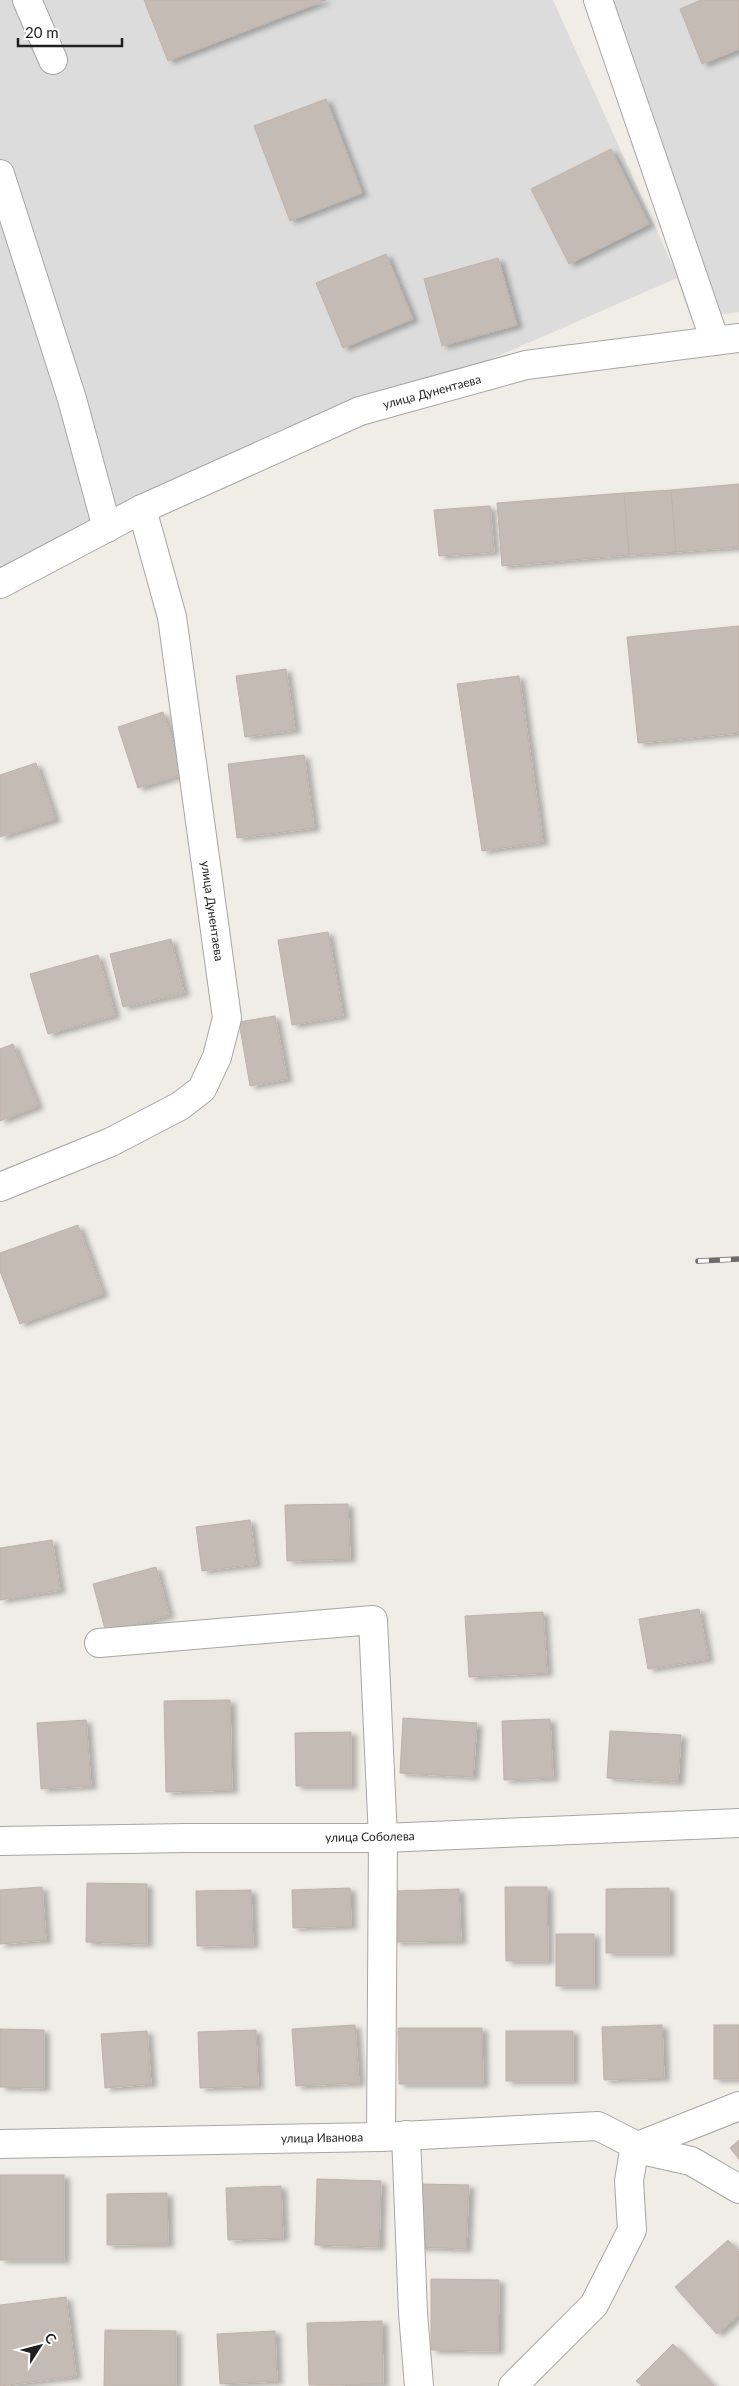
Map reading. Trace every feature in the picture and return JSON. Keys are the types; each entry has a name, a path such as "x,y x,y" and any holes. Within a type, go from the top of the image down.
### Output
{"street":[{"path":"27,0 53,60"},
{"path":"598,0 727,340"},
{"path":"0,174 72,399 107,528"},
{"name":"улица Дунентаева","path":"0,584 142,508 360,411 526,365 727,340"},
{"name":"улица Дунентаева","path":"0,1187 111,1142 180,1106 202,1089 217,1057 227,1018 172,617 142,508"},
{"path":"99,1643 373,1620 383,1838 393,2136 413,2313 419,2386"},
{"name":"улица Соболева","path":"0,1841 187,1838 383,1838 739,1823"},
{"path":"633,2148 739,2106"},
{"name":"улица Иванова","path":"0,2144 393,2136 598,2126 635,2145 633,2148"},
{"path":"633,2148 691,2161 739,2189"},
{"path":"513,2386 594,2305 632,2230 629,2181 633,2148"}],"shaded area":[{"path":"0,0 553,0 675,271 584,0 739,0 739,312 691,319 677,278 0,573"}],"building":[{"path":"144,0 326,0 168,61"},
{"path":"701,0 739,0 739,49 702,64 680,9"},
{"path":"326,99 362,193 290,221 254,126"},
{"path":"611,149 649,224 569,264 531,189"},
{"path":"386,254 413,319 343,348 316,283"},
{"path":"498,258 517,325 442,346 424,279"},
{"path":"739,484 739,547 676,552 671,490"},
{"path":"671,490 676,552 629,555 624,493"},
{"path":"624,493 629,555 502,566 497,503"},
{"path":"490,506 494,552 439,556 434,510"},
{"path":"739,626 739,733 638,743 627,637"},
{"path":"286,669 295,730 245,737 236,676"},
{"path":"519,676 543,842 482,851 457,684"},
{"path":"163,712 183,774 138,788 118,727"},
{"path":"304,755 314,828 237,838 228,764"},
{"path":"36,763 55,819 0,837 0,775"},
{"path":"328,932 343,1016 292,1025 278,940"},
{"path":"171,939 184,993 123,1007 110,954"},
{"path":"98,955 115,1015 48,1034 30,974"},
{"path":"275,1016 287,1079 250,1086 239,1022"},
{"path":"13,1044 38,1106 0,1121 0,1049"},
{"path":"78,1225 103,1294 20,1324 0,1271 0,1253"},
{"path":"348,1504 350,1559 287,1561 285,1505"},
{"path":"250,1520 256,1564 202,1571 196,1527"},
{"path":"52,1540 60,1590 0,1600 0,1548"},
{"path":"156,1567 169,1615 106,1633 93,1584"},
{"path":"699,1609 708,1659 648,1669 639,1619"},
{"path":"543,1612 547,1673 469,1677 465,1616"},
{"path":"230,1700 232,1790 166,1792 164,1701"},
{"path":"403,1718 477,1723 473,1777 400,1773"},
{"path":"550,1719 553,1778 504,1780 502,1721"},
{"path":"86,1720 91,1786 41,1789 37,1723"},
{"path":"610,1731 681,1735 678,1782 607,1778"},
{"path":"351,1732 351,1786 296,1786 295,1733"},
{"path":"87,1883 147,1884 147,1944 86,1942"},
{"path":"42,1887 46,1940 0,1944 0,1890"},
{"path":"505,1887 547,1887 548,1961 506,1961"},
{"path":"350,1888 351,1926 293,1928 292,1890"},
{"path":"669,1888 669,1953 606,1953 606,1889"},
{"path":"459,1889 461,1941 395,1942 393,1891"},
{"path":"251,1890 253,1945 197,1946 196,1891"},
{"path":"556,1934 594,1934 594,1986 556,1986"},
{"path":"355,2025 359,2083 296,2086 292,2029"},
{"path":"662,2025 664,2078 604,2080 602,2027"},
{"path":"714,2025 739,2025 739,2079 714,2079"},
{"path":"398,2028 482,2028 483,2084 399,2084"},
{"path":"0,2029 44,2030 44,2088 0,2087"},
{"path":"256,2030 258,2086 200,2088 198,2032"},
{"path":"147,2031 151,2084 105,2088 101,2034"},
{"path":"506,2031 573,2031 573,2081 506,2081"},
{"path":"739,2140 739,2159 730,2148"},
{"path":"0,2175 64,2175 64,2260 0,2260"},
{"path":"317,2179 381,2181 379,2247 315,2245"},
{"path":"420,2184 469,2185 466,2249 417,2247"},
{"path":"281,2186 283,2238 228,2240 226,2188"},
{"path":"167,2193 168,2244 107,2245 107,2194"},
{"path":"728,2240 739,2252 739,2315 717,2334 675,2287"},
{"path":"431,2279 499,2280 498,2351 431,2350"},
{"path":"66,2297 76,2376 0,2386 0,2305"},
{"path":"382,2321 383,2384 309,2385 307,2323"},
{"path":"105,2330 176,2331 176,2386 104,2386"},
{"path":"275,2331 277,2381 220,2384 217,2334"},
{"path":"673,2344 714,2386 642,2386 636,2381"}],"railway":[{"path":"698,1261 739,1259"}]}
